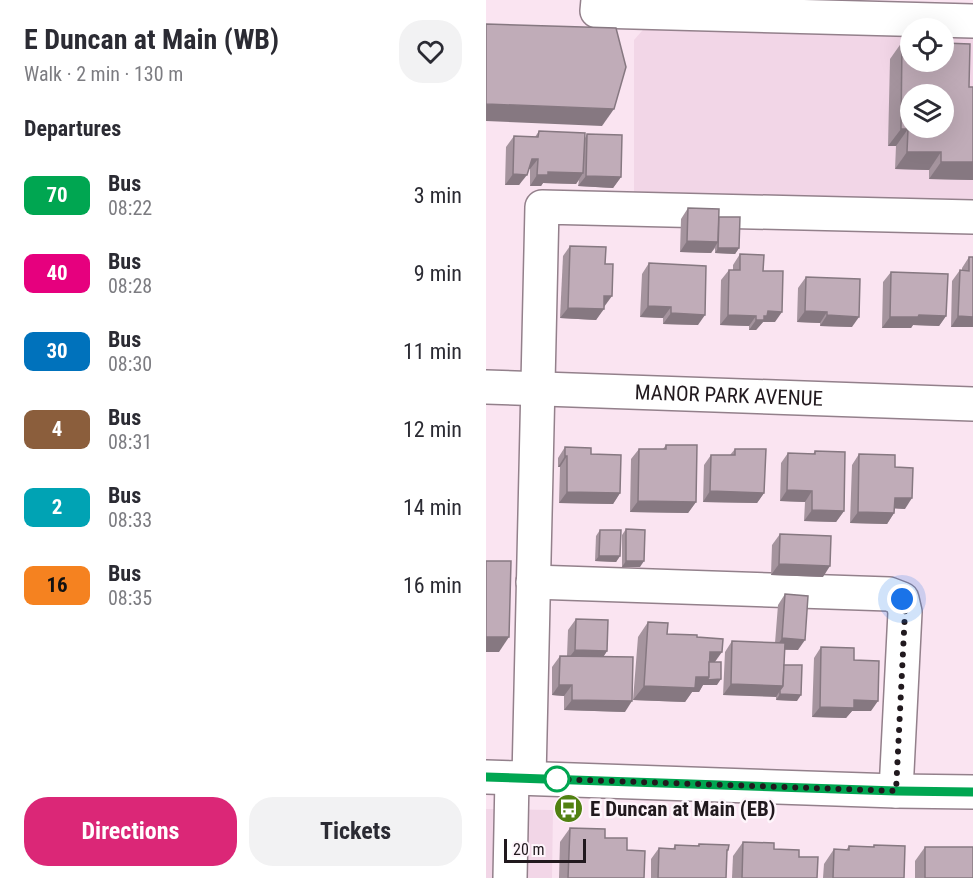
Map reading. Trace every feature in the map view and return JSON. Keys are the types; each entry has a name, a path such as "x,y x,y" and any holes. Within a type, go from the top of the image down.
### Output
{"street":[{"path":"598,0 597,11 973,21"},
{"path":"510,878 498,835 509,778 533,582 542,207 973,217"},
{"name":"MANOR PARK AVENUE","path":"486,387 973,404"},
{"path":"533,582 889,594 902,599 905,612 896,791"},
{"path":"509,778 973,792"}],"shaded area":[{"path":"649,23 900,30 900,72 954,72 954,31 973,32 973,203 634,196 634,40"},
{"path":"486,809 553,810 552,878 486,878"}],"building":[{"path":"486,24 616,28 626,67 614,109 486,104"},
{"path":"954,43 970,44 969,87 973,87 973,162 941,162 941,152 907,152 908,138 954,138 954,84 902,84 902,72 954,72"},
{"path":"539,131 585,133 583,173 548,172 548,175 537,175 538,159 532,159 527,175 513,174 514,136 538,137"},
{"path":"587,134 622,135 621,177 586,176"},
{"path":"688,208 719,209 718,242 687,241"},
{"path":"719,217 740,217 739,248 718,248"},
{"path":"570,246 606,247 605,264 613,264 612,296 604,296 604,309 568,308"},
{"path":"740,254 764,255 763,271 783,271 782,312 768,311 764,320 756,320 756,316 728,315 729,270 740,270"},
{"path":"969,257 973,257 973,317 958,316 960,270 969,271"},
{"path":"649,263 706,266 705,315 671,313 671,307 648,306"},
{"path":"891,272 948,274 946,316 890,317"},
{"path":"806,277 860,279 859,317 805,311"},
{"path":"666,445 697,445 696,502 638,501 639,449 666,449"},
{"path":"565,447 591,448 591,454 621,455 620,493 567,492"},
{"path":"735,449 766,449 764,493 710,491 711,455 735,455"},
{"path":"815,451 845,452 844,511 812,510 812,491 787,490 788,453 815,454"},
{"path":"859,454 895,455 895,467 913,468 912,498 895,498 894,513 858,512"},
{"path":"626,529 645,530 644,561 626,561"},
{"path":"600,530 621,530 620,556 599,556"},
{"path":"780,534 831,536 830,566 779,564"},
{"path":"486,561 511,561 509,637 486,637"},
{"path":"785,594 808,596 805,640 782,638"},
{"path":"576,619 608,620 607,651 575,650"},
{"path":"648,622 668,623 667,634 723,639 722,652 710,652 709,677 696,677 695,688 644,686"},
{"path":"732,641 785,643 783,686 731,684"},
{"path":"821,647 854,648 854,660 879,661 878,701 854,700 854,708 820,707"},
{"path":"560,656 633,657 632,701 572,700 572,685 559,685"},
{"path":"709,662 721,662 721,679 707,680"},
{"path":"784,665 802,665 801,695 780,694 783,686"},
{"path":"570,828 605,829 605,838 627,838 627,850 645,851 644,878 568,878"},
{"path":"743,842 774,843 774,849 799,850 799,857 818,857 817,878 742,878"},
{"path":"699,844 729,845 726,878 658,878 659,848 675,849 675,845 699,846"},
{"path":"874,845 905,846 904,878 833,878 834,849 849,850 849,846 874,847"},
{"path":"925,847 973,847 973,878 925,878"}],"bus line":[{"name":"70","path":"486,777 973,792"}],"place":[{"name":"E Duncan at Main (EB)","path":"569,809"}],"route":[{"path":"557,779 552,779 896,791 905,612 902,599"}]}
